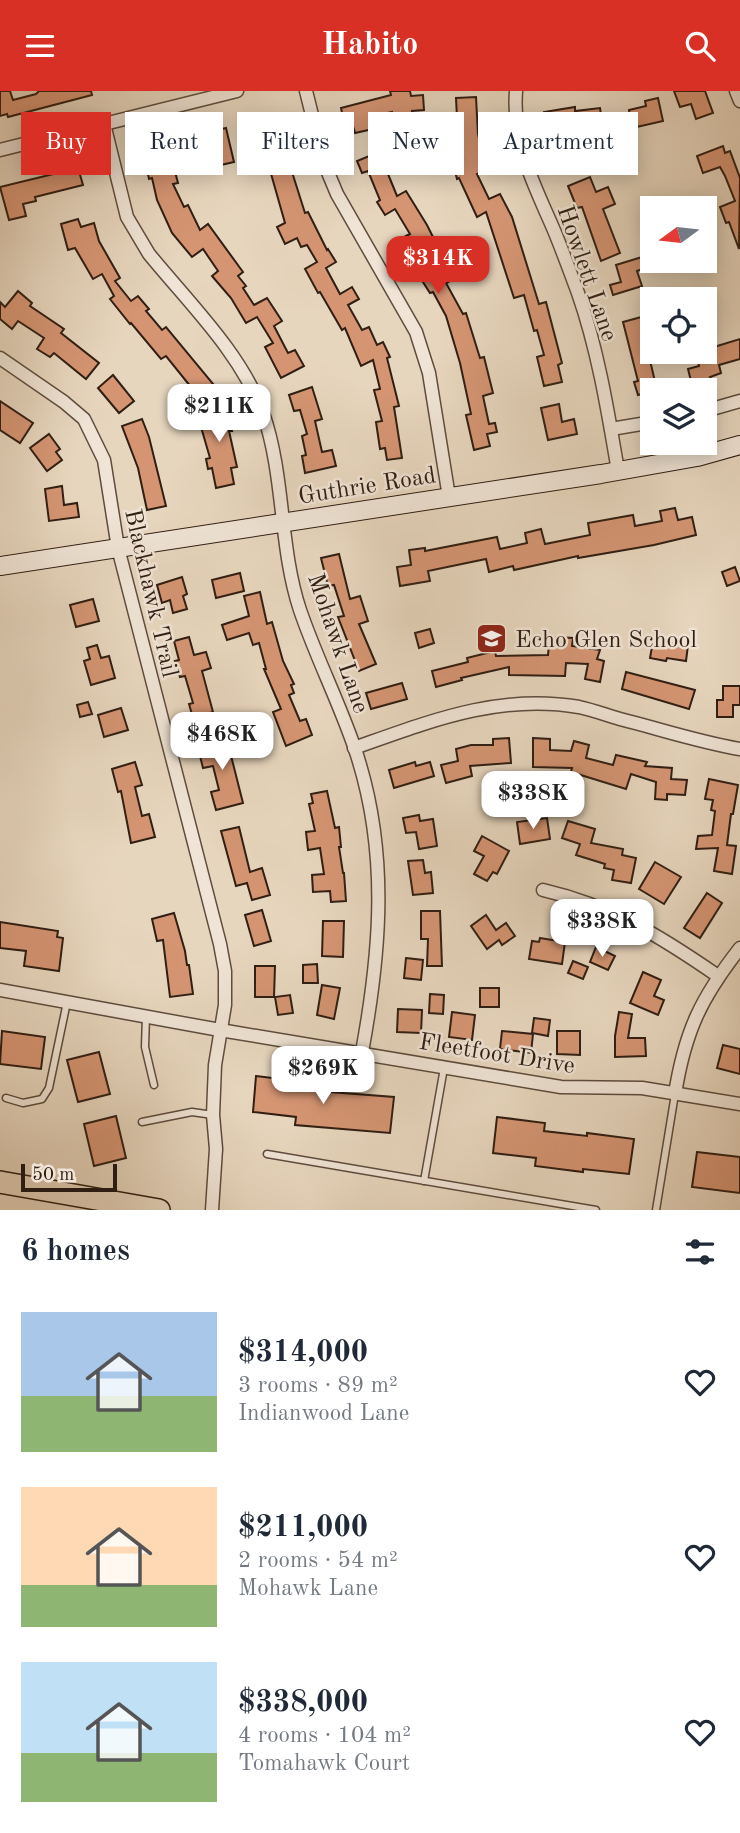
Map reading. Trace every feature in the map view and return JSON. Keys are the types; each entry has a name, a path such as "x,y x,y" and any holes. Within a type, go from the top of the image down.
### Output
{"main road":[{"path":"0,1182 159,1210"}],"street":[{"path":"111,122 237,91"},
{"path":"306,91 324,163 337,194 416,332 429,373 449,497"},
{"name":"Howlett Lane","path":"516,91 515,122 521,155 557,236 579,295 590,334 618,471"},
{"path":"736,91 740,101"},
{"path":"0,150 21,145"},
{"name":"Mohawk Lane","path":"111,155 127,217 137,236 239,363 263,414 272,447 293,586 354,748 368,803 377,855 380,925 362,1052"},
{"name":"Blackhawk Trail","path":"0,358 84,419 104,460 117,548 220,944 225,1005 215,1065 213,1115 216,1149 212,1210"},
{"path":"717,408 740,401"},
{"path":"611,429 640,424"},
{"name":"Guthrie Road","path":"0,566 618,471 697,457 740,445"},
{"path":"354,748 438,718 476,708 529,703 581,708 707,743 740,749"},
{"path":"543,890 575,897 608,909 643,927 718,976"},
{"path":"675,1094 687,1039 704,998 740,948"},
{"name":"Fleetfoot Drive","path":"0,990 561,1087 642,1088 740,1104"}],"lane":[{"path":"6,1098 23,1103 42,1099 49,1088 67,1002"},
{"path":"146,1016 145,1047 153,1085"},
{"path":"424,1181 444,1066"},
{"path":"656,1210 675,1094"},
{"path":"142,1122 192,1112 213,1115"},
{"path":"267,1154 596,1210"}],"building":[{"path":"0,91 10,91 13,100 39,91 91,91 92,95 8,117 7,114 0,116"},
{"path":"390,91 410,91 411,96 423,95 424,110 368,112 368,130 355,133 354,112 342,112 341,108 391,95"},
{"path":"674,91 705,91 713,113 696,119 691,104 680,107"},
{"path":"476,97 477,174 489,199 500,194 512,217 539,304 546,302 562,363 558,365 562,382 544,386 537,357 544,355 524,295 514,298 486,212 477,217 459,178 457,179 456,175 464,175 464,112 457,112 456,98"},
{"path":"658,98 663,121 638,127 638,112 629,110 646,106 645,101"},
{"path":"575,107 575,111 600,108 601,112 544,112"},
{"path":"226,128 234,162 223,165 223,129"},
{"path":"723,146 725,153 730,151 740,178 739,249 720,207 735,201 725,176 720,167 703,173 697,156"},
{"path":"368,156 368,171 362,173 357,161"},
{"path":"49,175 80,175 83,185 35,197 36,201 23,204 26,216 9,220 0,187"},
{"path":"148,175 176,175 178,183 173,184 184,207 188,205 200,230 208,224 243,272 238,276 246,286 243,288 254,305 267,298 282,321 274,326 288,353 295,350 304,366 281,378 265,347 273,343 257,317 246,323 231,298 212,276 218,271 203,249 192,257 172,233 157,200 152,178 149,179"},
{"path":"271,175 293,175 305,213 308,212 336,262 326,268 340,294 352,287 359,299 348,305 362,330 369,327 377,345 383,342 390,357 387,358 399,406 394,407 402,458 387,460 385,448 380,449 376,422 382,421 374,390 380,389 373,360 361,366 345,328 342,330 305,269 317,262 307,245 301,247 297,238 285,244 277,227 285,223"},
{"path":"370,175 388,175 397,196 406,191 435,241 429,244 440,267 447,263 456,278 446,283 463,314 466,313 480,358 484,357 493,393 483,396 489,424 495,423 497,432 487,434 490,446 474,450 466,415 471,414 446,316 433,292 430,293 414,268 400,239 410,234 395,209 385,215 377,202 380,200"},
{"path":"590,177 596,192 608,187 615,204 603,209 620,253 601,261 582,207 577,208 568,186"},
{"path":"78,219 81,227 94,223 99,241 120,278 115,281 131,301 138,296 149,309 146,311 162,330 166,327 214,385 199,397 166,356 161,359 110,299 114,296 102,274 93,279 75,248 68,250 61,224"},
{"path":"640,258 640,270 637,271 642,286 613,295 610,285 621,282 616,265"},
{"path":"18,291 32,303 30,306 64,329 61,333 99,363 86,379 54,353 50,357 37,349 44,338 18,321 12,329 0,319 0,302 5,307"},
{"path":"640,317 640,364 651,364 654,378 640,378 638,395 634,382 638,381 623,322"},
{"path":"740,339 740,359 719,365 721,373 710,378 690,378 688,369 717,364 717,346"},
{"path":"113,375 134,401 119,413 98,388"},
{"path":"312,387 322,419 315,421 322,452 332,450 336,466 305,473 302,456 306,455 302,436 307,434 300,410 294,411 289,395"},
{"path":"222,400 232,431 229,431 237,467 231,468 234,484 216,488 212,468 208,469 206,459 210,458 199,420 214,416 205,405"},
{"path":"0,401 33,423 20,443 0,430"},
{"path":"559,404 562,422 574,419 577,434 548,440 541,408"},
{"path":"142,419 166,506 147,510 138,468 122,426"},
{"path":"49,434 60,449 56,452 62,460 47,471 30,448"},
{"path":"62,486 64,505 77,503 79,517 49,521 45,489"},
{"path":"675,508 678,520 692,517 696,535 514,570 513,566 489,572 486,559 428,571 430,581 400,586 397,567 411,565 409,550 425,548 425,551 497,537 500,549 527,543 525,533 541,529 545,544 590,535 588,523 633,515 635,526 662,521 660,511"},
{"path":"339,554 350,599 360,596 368,621 359,624 376,664 359,671 338,617 344,616 334,585 328,586 321,558"},
{"path":"735,567 740,581 727,586 722,572"},
{"path":"240,573 244,591 216,598 212,580"},
{"path":"182,577 187,594 183,596 187,609 173,613 170,600 162,603 157,585"},
{"path":"260,592 267,624 272,622 283,661 294,684 291,685 294,693 289,695 300,721 306,719 312,735 286,746 273,712 281,709 264,669 259,643 253,645 249,633 227,640 222,625 249,616 244,596"},
{"path":"93,599 99,621 76,627 70,605"},
{"path":"430,629 434,643 419,648 415,633"},
{"path":"189,637 194,655 206,652 211,668 202,671 213,712 193,718 189,704 193,703 185,676 180,677 175,661 179,660 174,641"},
{"path":"556,637 573,638 572,646 600,650 597,659 604,661 600,682 585,679 588,664 566,663 565,676 509,675 509,667 436,687 432,671 468,662 467,658 495,651 496,656 548,655 549,644 556,644"},
{"path":"653,641 688,645 686,661 650,658"},
{"path":"97,645 101,658 109,656 115,678 91,685 84,661 90,659 87,648"},
{"path":"626,672 695,690 689,709 622,689"},
{"path":"402,683 407,699 371,709 366,693"},
{"path":"723,686 740,686 740,705 733,705 733,717 717,717 717,700 723,700"},
{"path":"88,702 92,714 80,717 77,705"},
{"path":"121,708 128,730 104,737 98,715"},
{"path":"225,732 243,803 216,810 211,792 219,790 213,766 203,768 199,752 211,748 208,737"},
{"path":"509,738 511,763 470,766 472,776 446,783 441,765 458,761 456,749 471,745 493,745 493,739"},
{"path":"533,738 550,739 550,750 571,751 574,741 589,745 586,758 613,765 616,755 647,762 645,766 672,768 671,779 687,780 685,795 667,794 667,800 655,799 656,782 631,774 626,789 571,772 572,768 533,767"},
{"path":"135,762 142,785 135,787 142,816 149,814 155,837 131,843 121,791 118,792 112,769"},
{"path":"415,762 416,766 430,762 434,776 394,788 389,770"},
{"path":"709,779 738,785 727,845 736,846 732,874 714,871 718,848 696,849 698,836 712,835 715,811 711,810 713,800 705,799"},
{"path":"327,791 335,828 339,827 346,901 331,902 330,891 313,892 312,875 324,874 320,848 308,850 306,832 315,831 309,804 313,803 311,794"},
{"path":"419,815 420,821 433,819 437,846 419,849 416,832 406,833 403,818"},
{"path":"547,818 550,839 520,844 517,822"},
{"path":"568,821 595,829 591,843 623,849 622,855 636,858 631,883 612,880 614,870 604,868 605,864 576,855 580,844 562,838"},
{"path":"239,827 250,872 262,868 270,895 252,900 247,883 236,886 221,831"},
{"path":"482,836 509,851 497,874 493,872 487,881 474,874 484,856 474,851"},
{"path":"423,860 425,873 431,872 433,893 413,895 408,861"},
{"path":"655,862 681,877 664,904 639,889"},
{"path":"707,893 722,903 700,938 684,928"},
{"path":"262,910 271,941 254,946 245,915"},
{"path":"421,911 440,911 442,966 427,966 428,939 421,939"},
{"path":"174,913 189,965 193,994 170,997 163,940 157,941 152,919"},
{"path":"486,915 496,930 506,923 515,936 502,945 499,940 487,949 471,926"},
{"path":"323,921 344,921 343,957 322,956"},
{"path":"0,922 58,931 57,937 63,938 59,971 24,966 26,951 0,948"},
{"path":"540,938 565,942 562,964 529,959 532,941 539,942"},
{"path":"596,947 615,956 608,970 590,962"},
{"path":"406,958 423,960 421,980 404,978"},
{"path":"573,961 588,967 583,979 568,973"},
{"path":"317,964 318,983 303,983 303,965"},
{"path":"255,966 275,966 274,997 255,997"},
{"path":"643,972 661,980 654,996 664,1000 658,1015 630,1003"},
{"path":"322,985 340,988 334,1019 317,1015"},
{"path":"480,988 499,988 499,1007 480,1007"},
{"path":"430,994 444,995 443,1014 429,1013"},
{"path":"290,995 293,1013 278,1015 275,997"},
{"path":"398,1009 422,1010 421,1033 397,1032"},
{"path":"452,1012 475,1015 472,1040 449,1037"},
{"path":"619,1012 632,1014 628,1038 645,1038 646,1056 615,1057"},
{"path":"534,1018 550,1020 548,1036 532,1033"},
{"path":"2,1031 45,1037 41,1069 0,1064"},
{"path":"502,1031 533,1034 531,1053 500,1049"},
{"path":"557,1031 580,1031 580,1055 557,1054"},
{"path":"723,1045 740,1049 740,1074 717,1068"},
{"path":"99,1052 110,1094 78,1102 67,1060"},
{"path":"256,1076 306,1082 305,1090 394,1097 390,1133 295,1125 296,1117 253,1112"},
{"path":"116,1116 126,1158 94,1166 84,1124"},
{"path":"497,1117 545,1123 544,1131 634,1139 629,1174 535,1166 536,1158 493,1153"},
{"path":"697,1152 740,1157 740,1193 692,1187"}],"place":[{"name":"Echo Glen School","path":"492,639"}]}
